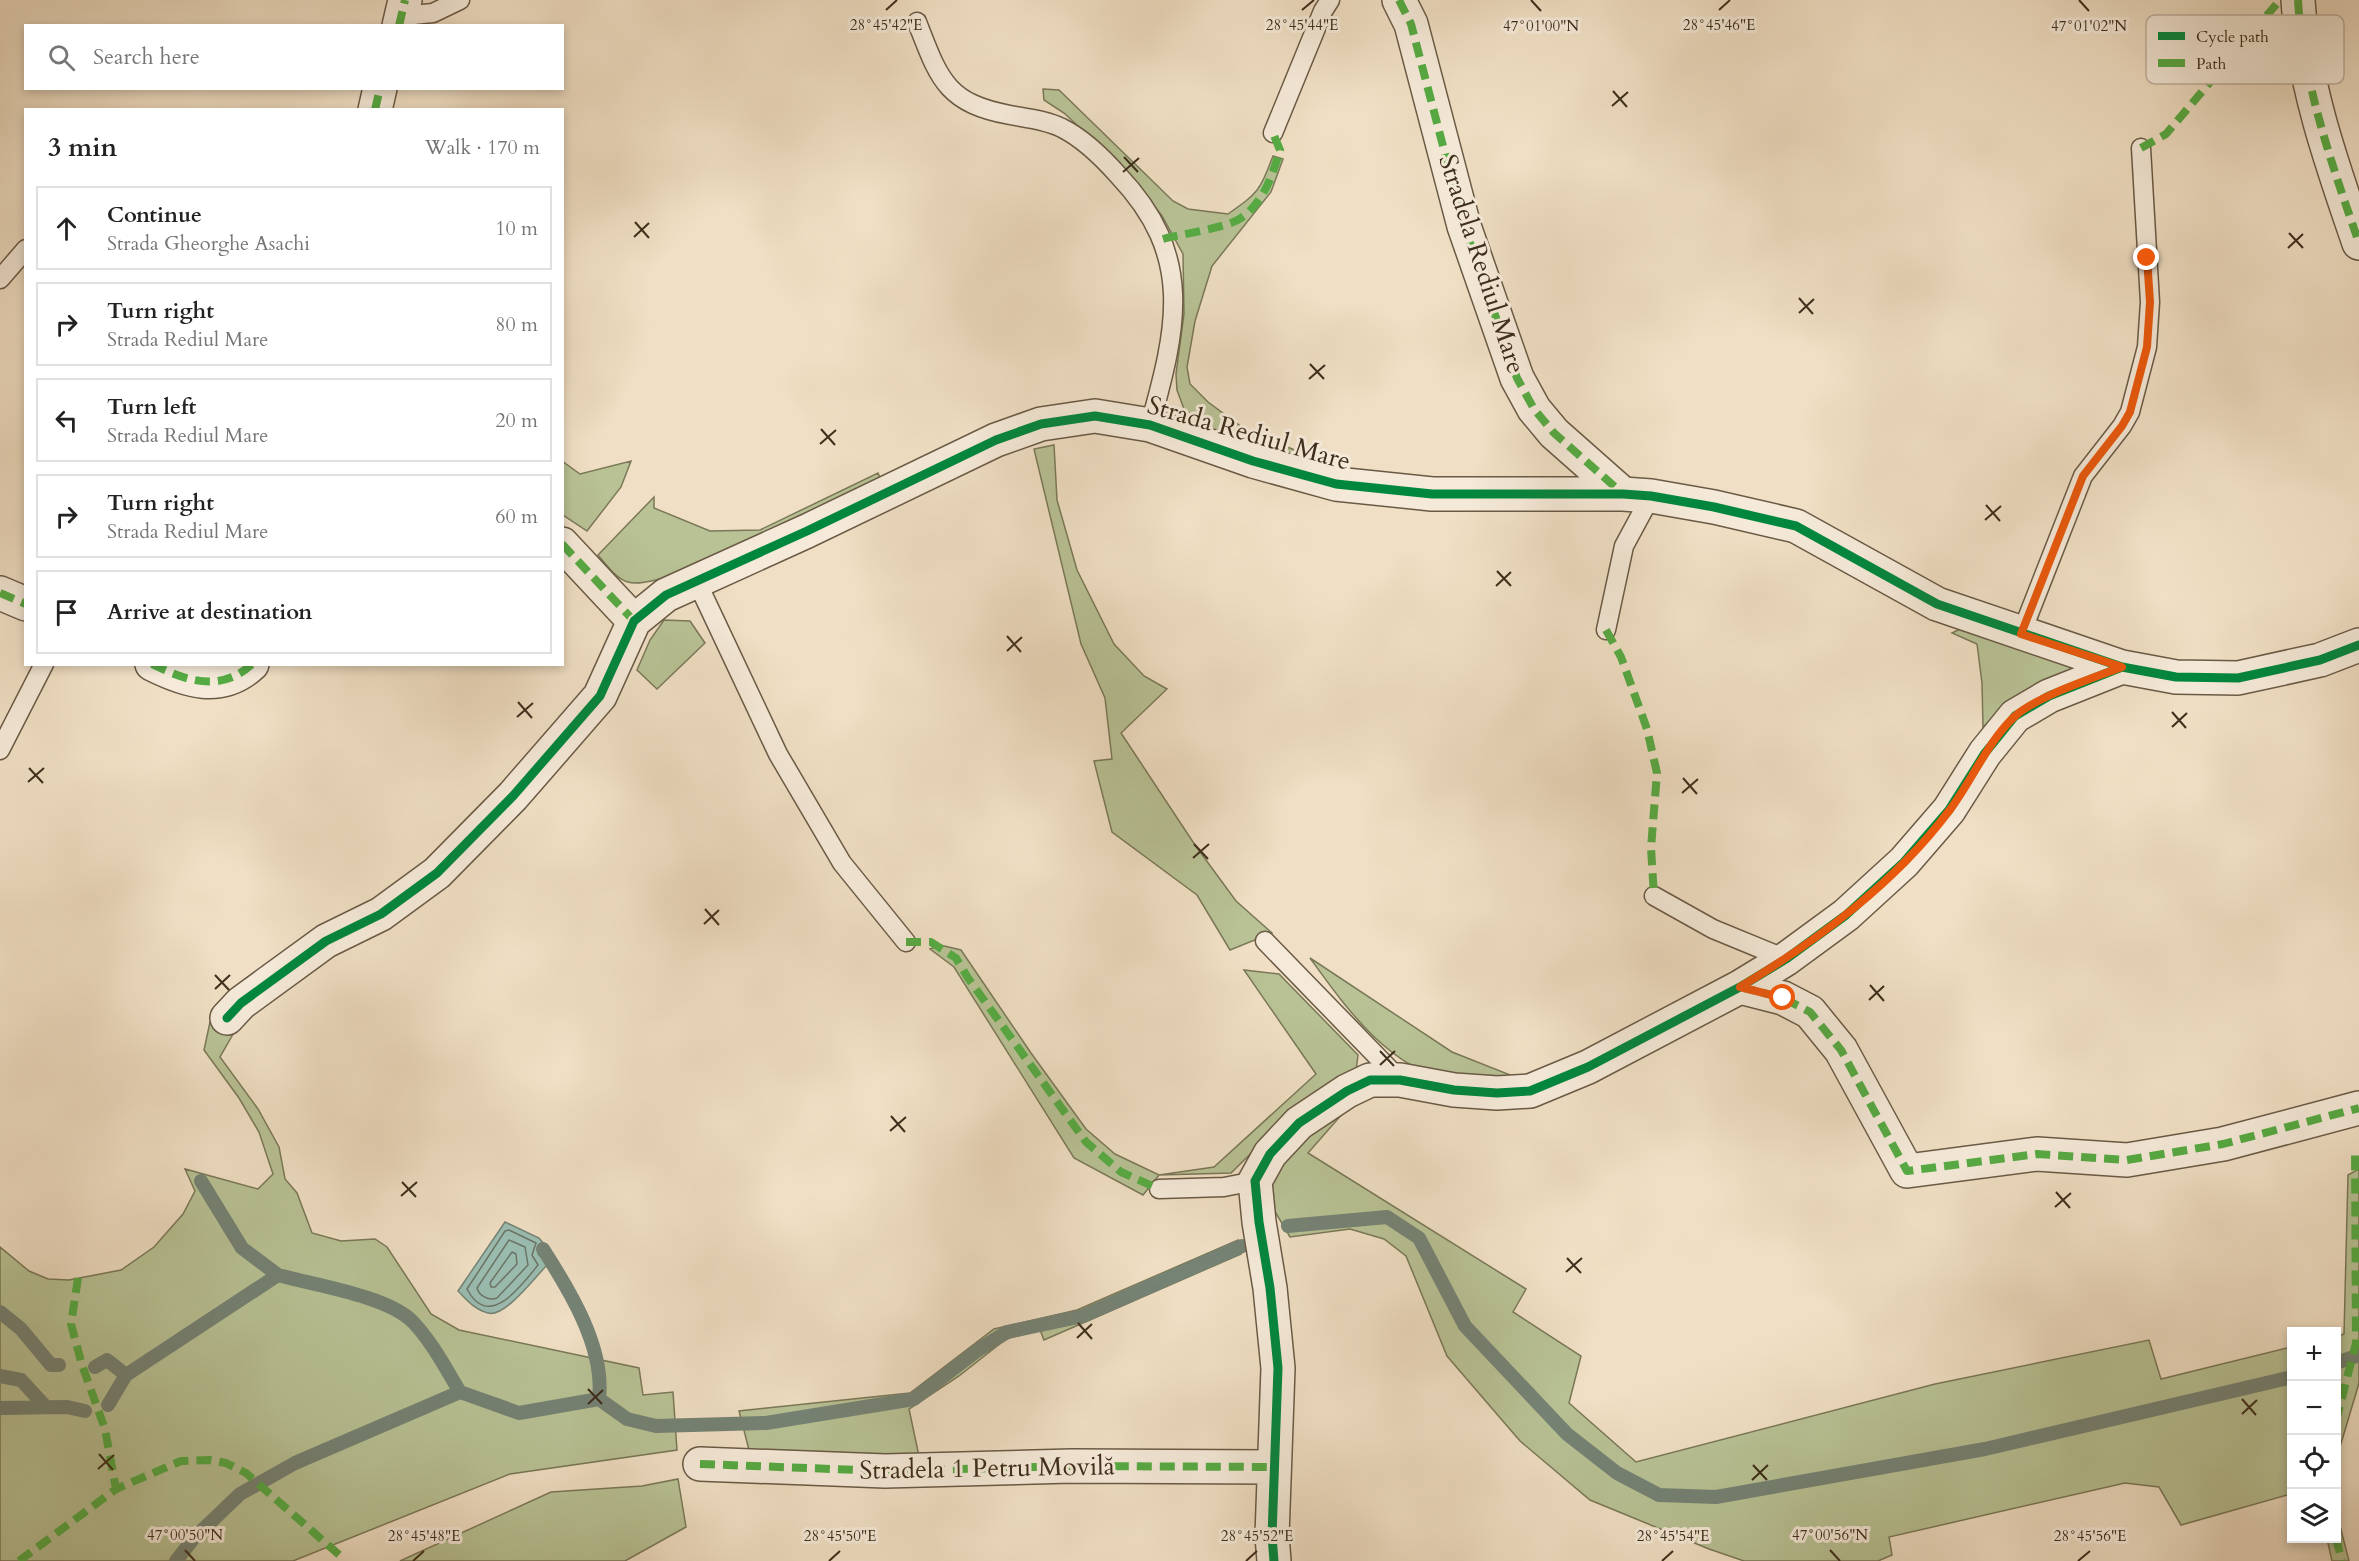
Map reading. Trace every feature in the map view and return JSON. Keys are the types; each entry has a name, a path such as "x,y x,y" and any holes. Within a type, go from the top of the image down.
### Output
{"street":[{"name":"Stradela Rediul Mare","path":"1399,0 1411,24 1464,226 1517,378 1534,409 1554,433 1637,495"},
{"path":"2298,0 2299,15"},
{"path":"2311,84 2318,117 2359,243"},
{"path":"375,108 380,90"},
{"name":"Strada Rediul Mare","path":"227,1018 241,1003 326,941 381,914 436,873 513,796 600,696 634,621 666,595 807,531 996,440 1041,424 1095,416 1150,425 1253,461 1336,484 1432,494 1637,495 1714,507 1796,526 1937,604 2122,667 2176,677 2238,678 2308,663 2359,645"},
{"path":"564,546 634,621"},
{"path":"0,593 24,603"},
{"path":"156,666 201,683 223,681 242,674 250,666"},
{"path":"1274,1561 1272,1536 1278,1368 1270,1288 1258,1222 1255,1181 1270,1154 1299,1124 1347,1091 1370,1080 1400,1080 1454,1090 1497,1093 1530,1091 1587,1066 1740,987 1786,959 1846,915 1904,862 1949,810 1985,753 2015,716 2049,696 2122,667"},
{"path":"1740,987 1783,998 1810,1012 1841,1050 1907,1171 2037,1154 2127,1160 2223,1144 2359,1108"},
{"name":"Stradela 1 Petru Movilă","path":"700,1464 885,1471 1071,1466 1274,1467"}],"lane":[{"path":"402,14 433,13 460,0"},
{"path":"1273,133 1323,11 1330,0"},
{"name":"Strada Rediul Mare","path":"917,22 933,63 947,87 970,104 1062,127 1097,152 1133,190 1152,218 1163,239 1170,261 1174,296 1171,334 1163,377 1150,425"},
{"path":"2021,634 2083,476 2122,426 2130,412 2147,347 2150,302 2141,148"},
{"path":"0,279 24,251"},
{"path":"1606,630 1637,495"},
{"path":"696,580 784,764 842,863 906,942"},
{"path":"0,750 43,666"},
{"path":"1654,896 1713,929 1786,959"},
{"path":"1265,941 1400,1080"},
{"path":"1159,1189 1224,1188 1255,1181"}],"green space":[{"path":"1043,89 1059,90 1173,201 1188,209 1228,214 1257,190 1273,156 1283,159 1271,192 1212,266 1195,321 1187,367 1190,384 1208,402 1246,430 1353,474 1296,463 1215,432 1184,409 1177,390 1176,374 1184,314 1183,254 1162,216 1127,171 1064,113 1044,100"},
{"path":"1054,445 1057,500 1077,570 1114,644 1144,676 1167,689 1121,733 1195,845 1236,901 1272,933 1230,950 1197,895 1112,832 1094,761 1112,759 1105,698 1081,644 1034,449"},
{"path":"631,461 621,487 587,531 564,516 564,462 580,474"},
{"path":"878,473 882,482 667,577 643,583 627,582 614,573 598,555 654,497 654,508 710,531 760,530"},
{"path":"664,620 690,621 705,643 657,689 637,670 650,640"},
{"path":"1964,627 2099,668 2010,703 1983,727 1982,683 1977,644 1952,633"},
{"path":"940,945 961,950 1086,1129 1115,1154 1159,1175 1143,1195 1074,1158 954,967 930,949"},
{"path":"1310,958 1452,1052 1528,1082 1480,1084 1454,1082 1430,1075 1409,1064 1389,1050 1354,1016"},
{"path":"1244,970 1279,974 1358,1055 1356,1071 1290,1115 1231,1173 1159,1175 1214,1167 1316,1074"},
{"path":"210,1022 236,1029 220,1057 258,1109 279,1147 285,1179 297,1193 312,1233 341,1241 375,1239 387,1247 431,1314 459,1330 639,1368 643,1395 673,1392 677,1450 510,1474 293,1561 0,1561 0,1247 29,1271 48,1279 69,1280 121,1270 154,1247 183,1214 195,1191 185,1169 258,1189 273,1174 259,1132 239,1098 204,1050"},
{"path":"1350,1105 1308,1153 1526,1289 1513,1312 1581,1356 1569,1403 1636,1462 1935,1384 2149,1340 2161,1379 2287,1348 2287,1495 2181,1525 2159,1487 2125,1483 1889,1537 1892,1555 1878,1561 1744,1561 1709,1549 1590,1500 1520,1441 1447,1356 1406,1256 1384,1239 1350,1229 1290,1237 1271,1205 1269,1181 1305,1136"},
{"path":"2359,1169 2359,1383 2341,1444 2341,1335 2344,1334 2348,1175"},
{"path":"1238,1240 1241,1254 1044,1340 1040,1330 1006,1339 959,1376 909,1409 919,1456 749,1450 739,1411 910,1393 994,1329 1077,1310"},
{"path":"678,1479 686,1527 625,1561 400,1561 551,1492 642,1486"},
{"path":"2341,1530 2349,1561 2332,1561 2328,1543 2341,1543"}],"water":[{"path":"505,1222 539,1238 546,1246 538,1254 548,1264 503,1309 495,1313 483,1312 458,1291"}],"waterway":[{"path":"201,1181 242,1248 278,1275"},
{"path":"1288,1226 1387,1217 1419,1238 1465,1326 1567,1434 1617,1473 1659,1495 1716,1497 1985,1449 2287,1378"},
{"path":"176,1561 193,1539 240,1494 295,1463 460,1392 519,1413 599,1399 627,1419 656,1426 766,1423 914,1399 978,1350 1007,1332 1083,1316 1242,1246"},
{"path":"543,1249 574,1301 591,1340 597,1360 599,1399"},
{"path":"108,1405 126,1375 278,1275 369,1298 401,1313 413,1322 426,1338 460,1392"},
{"path":"0,1312 21,1329 51,1365 59,1365"},
{"path":"2341,1361 2359,1355"},
{"path":"95,1367 107,1360 126,1375"},
{"path":"0,1376 21,1380 46,1407"},
{"path":"0,1408 67,1407 85,1411"}],"marked path":[{"path":"399,24 405,0"},
{"path":"1399,0 1411,24 1464,226 1517,378 1534,409 1554,433 1623,494"},
{"path":"2267,15 2280,0"},
{"path":"2298,0 2299,15"},
{"path":"2141,148 2166,134 2209,84"},
{"path":"2310,84 2329,154 2359,243"},
{"path":"375,108 380,90"},
{"path":"1163,239 1225,225 1249,212 1266,188 1280,150 1273,133"},
{"path":"564,546 634,621"},
{"path":"0,593 24,603"},
{"path":"1606,630 1621,657 1647,729 1657,773 1651,848 1654,896"},
{"path":"157,666 190,679 203,681 228,679 249,666"},
{"path":"906,942 931,942 956,958 1086,1142 1121,1172 1159,1189"},
{"path":"1740,987 1783,998 1810,1012 1841,1050 1907,1171 2037,1154 2127,1160 2223,1144 2359,1108"},
{"path":"2341,1402 2356,1343 2355,1151"},
{"path":"78,1278 71,1324 82,1365 105,1429 116,1489"},
{"path":"19,1561 116,1489 181,1461 210,1460 226,1463 246,1473 344,1559"},
{"path":"700,1464 885,1471 1071,1466 1274,1467"},
{"path":"2337,1543 2342,1561"}],"cycle path":[{"path":"227,1018 241,1003 326,941 381,914 437,873 513,796 600,696 634,621 666,595 807,531 996,440 1041,424 1095,416 1150,425 1253,461 1336,484 1432,494 1623,494 1651,496 1714,507 1796,526 1937,604 2122,667 2176,677 2238,678 2320,660 2359,645"},
{"path":"1274,1561 1272,1536 1278,1368 1270,1288 1255,1181 1270,1154 1299,1123 1347,1091 1370,1080 1400,1080 1454,1090 1497,1093 1530,1091 1588,1067 1740,987 1786,959 1846,915 1904,862 1949,810 1985,753 2015,716 2049,696 2122,667"}],"route":[{"path":"1783,998 1740,987 1786,959 1846,915 1904,862 1949,810 1985,753 2015,716 2049,696 2122,667 2021,634 2083,476 2122,426 2130,412 2147,347 2150,302 2147,258"}]}
